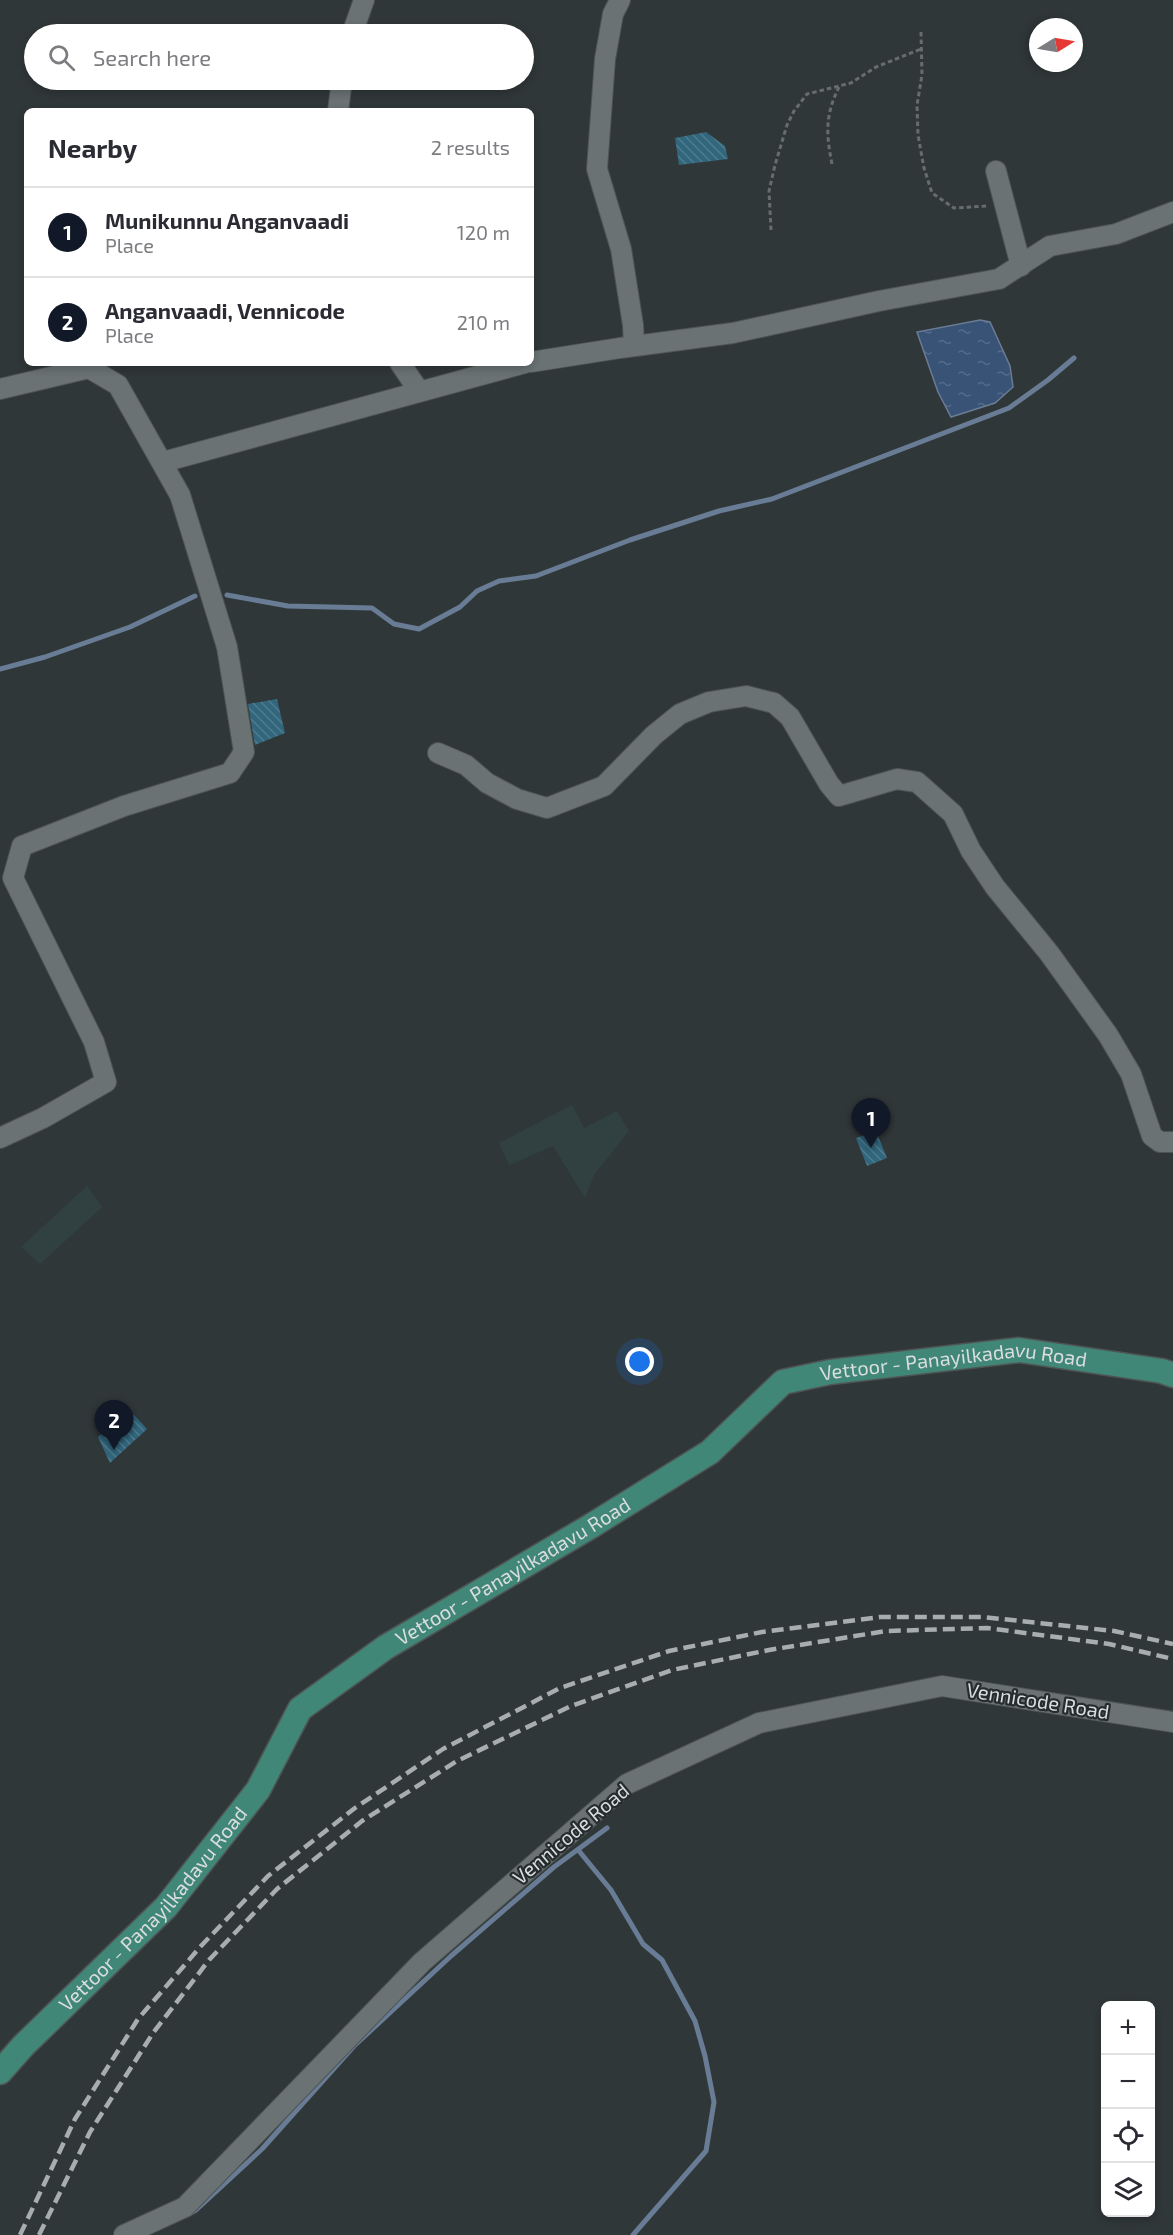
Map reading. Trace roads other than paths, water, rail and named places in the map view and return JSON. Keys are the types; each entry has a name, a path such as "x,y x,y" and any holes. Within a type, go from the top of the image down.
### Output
{"main road":[{"name":"Vettoor - Panayilkadavu Road","path":"0,2072 23,2046 166,1907 258,1790 300,1709 386,1647 710,1452 783,1382 830,1372 1019,1350 1162,1371 1173,1375"}],"street":[{"path":"356,24 364,0"},
{"path":"620,0 613,14 605,59 597,169 621,249 634,346"},
{"path":"338,108 341,90"},
{"path":"996,171 1021,266"},
{"path":"534,362 733,333 879,301 999,279 1050,246 1116,234 1173,212"},
{"path":"402,366 419,391"},
{"path":"163,462 514,366"},
{"path":"0,389 38,372 89,368 118,385 180,495 227,647 244,752 230,773 124,806 22,846 13,878 94,1042 106,1082 43,1118 0,1138"},
{"path":"438,753 466,765 487,783 517,799 547,808 604,786 654,735 680,714 709,702 746,696 774,703 790,717 829,784 839,796 897,779 917,782 953,813 994,887 1049,953 1108,1035 1131,1074 1152,1136 1160,1142 1173,1142"},
{"name":"Vennicode Road","path":"124,2235 185,2207 422,1962 627,1784 759,1723 942,1686 1173,1722"}],"water":[{"path":"980,320 990,322 1010,366 1013,387 995,403 951,417 938,392 917,332"}],"waterway":[{"path":"227,595 288,606 372,608 394,624 419,629 460,607 477,591 499,581 536,576 630,540 719,511 772,499 1009,408 1074,358"},
{"path":"0,669 45,657 130,627 195,596"},
{"path":"189,2214 262,2149 354,2046 451,1956 554,1867 607,1828"},
{"path":"579,1851 611,1890 643,1944 662,1960 695,2021 714,2102 706,2151 633,2235"}],"railway":[{"path":"20,2235 75,2119 138,2019 201,1946 268,1876 355,1808 443,1749 560,1688 669,1651 762,1632 880,1617 983,1617 1114,1631 1173,1644"},
{"path":"39,2235 90,2132 153,2033 209,1960 277,1889 362,1821 457,1761 571,1706 672,1670 769,1650 886,1631 987,1628 1109,1644 1173,1659"}],"place":[{"name":"Munikunnu Anganvaadi","path":"871,1148"},
{"name":"Anganvaadi, Vennicode","path":"114,1450"}]}
